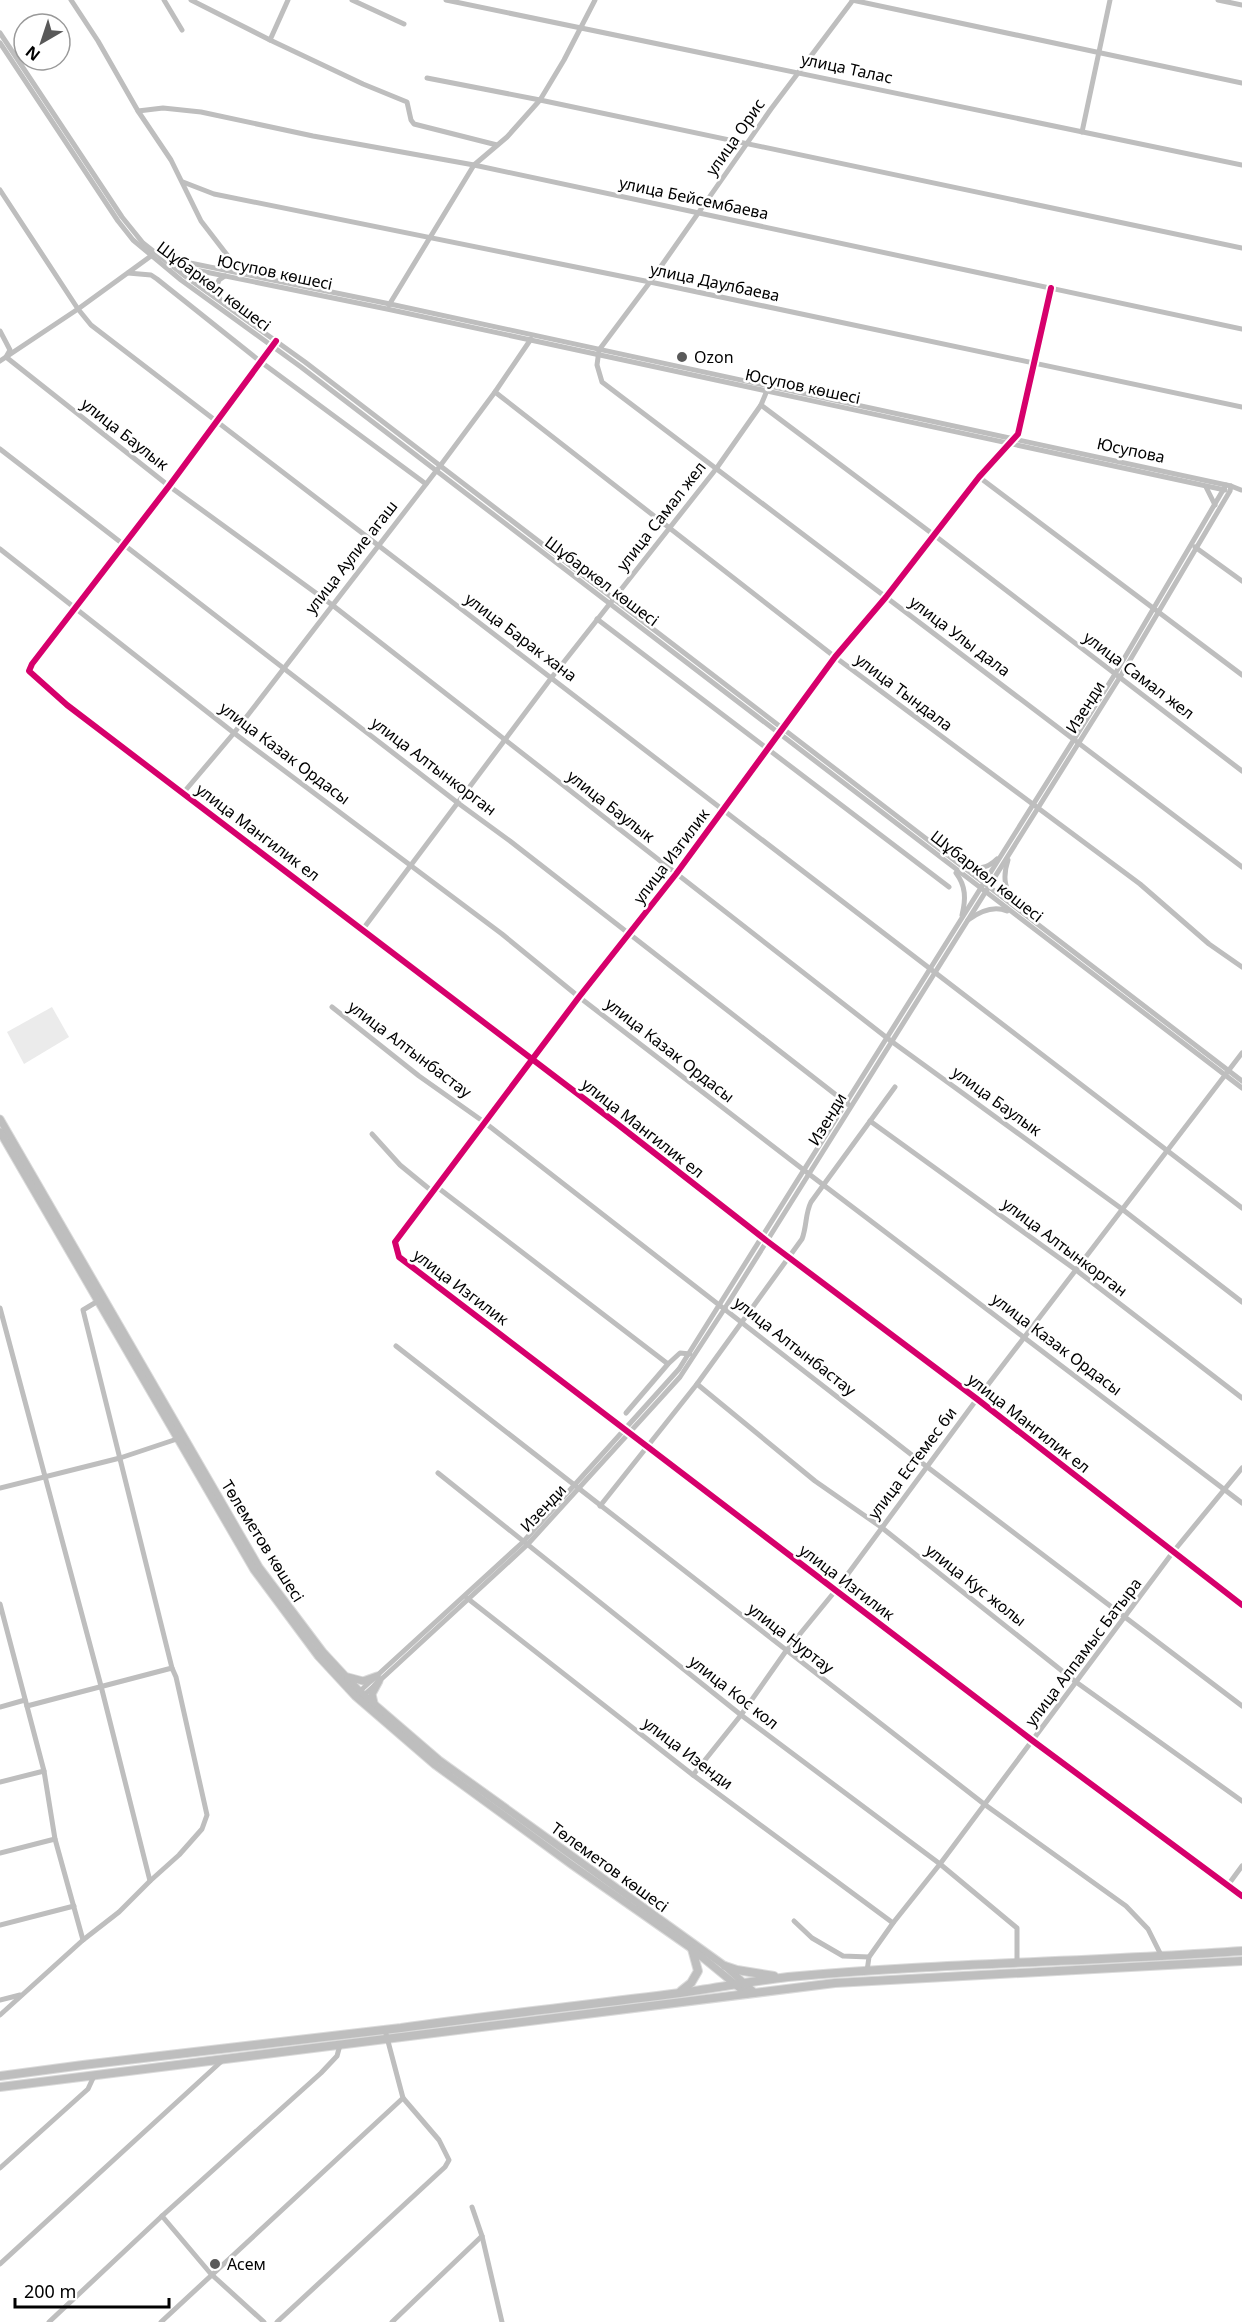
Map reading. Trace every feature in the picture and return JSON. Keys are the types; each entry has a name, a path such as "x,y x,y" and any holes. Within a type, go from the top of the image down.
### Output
{"highway":[{"path":"678,1993 691,1983 698,1971 692,1949"},
{"path":"0,2076 385,2030 786,1977 1017,1962 1162,1957 1242,1951"},
{"path":"0,2087 835,1983 1242,1961"},
{"path":"725,1966 749,1973 786,1977"}],"main road":[{"name":"Төлеметов көшесі","path":"0,1119 268,1591 318,1656 435,1765 572,1865 742,1984"},
{"name":"Төлеметов көшесі","path":"0,1132 98,1301 264,1574 304,1629 359,1695 439,1760 725,1966 751,1993"},
{"path":"343,1675 357,1680 378,1679 372,1700 382,1712"}],"street":[{"path":"71,0 99,40 138,111 171,160 201,221 241,273"},
{"path":"164,0 182,30"},
{"path":"191,0 363,84 407,102 414,124 497,145"},
{"path":"270,40 288,0"},
{"path":"352,0 404,24"},
{"name":"улица Талас","path":"446,0 1242,165"},
{"path":"388,306 474,165 497,145 540,100 595,0"},
{"path":"852,0 1242,83"},
{"name":"улица Орис","path":"598,352 852,0"},
{"path":"1082,132 1110,0"},
{"path":"1218,0 1242,5"},
{"name":"Шұбаркөл көшесі","path":"0,33 122,217 158,257 613,598 949,865 985,887"},
{"name":"Шұбаркөл көшесі","path":"0,43 118,221 133,240 151,256 274,344"},
{"path":"427,78 1242,248"},
{"name":"улица Бейсембаева","path":"138,111 163,108 201,112 313,136 474,165 1242,329"},
{"name":"улица Даулбаева","path":"183,182 214,194 429,236 1242,407"},
{"name":"улица Барак хана","path":"0,190 78,309 91,325 1242,1208"},
{"path":"0,361 78,309 151,256 158,257"},
{"name":"Юсупов көшесі","path":"158,257 768,388 1013,438"},
{"name":"Юсупов көшесі","path":"158,257 186,268 388,306"},
{"path":"128,273 151,275 157,279 261,362 426,484"},
{"path":"225,276 219,280 216,288 218,297 225,305"},
{"path":"1013,438 1021,428 1051,288"},
{"path":"0,331 9,345 10,350 6,357"},
{"name":"улица Аулие агаш","path":"184,792 234,733 331,604 426,484 495,393 531,337"},
{"path":"75,607 169,486 274,344"},
{"name":"улица Улы дала","path":"598,352 598,374 602,382 1242,867"},
{"name":"улица Баулык","path":"6,357 169,486 331,604 889,1039 1122,1209 1242,1302"},
{"name":"Юсупов көшесі","path":"768,388 1007,443 1205,486 1228,488"},
{"name":"улица Самал жел","path":"363,929 552,677 716,469 761,405 768,388"},
{"name":"улица Тындала","path":"495,393 835,657 1140,884 1209,944 1242,967"},
{"name":"улица Самал жел","path":"761,405 1242,771"},
{"name":"улица Изгилик","path":"1013,438 835,657 676,874 579,997 395,1242 396,1250 399,1257 1033,1741 1242,1896"},
{"name":"Юсупова","path":"1013,438 1242,490"},
{"name":"улица Алтынкорган","path":"0,449 510,841 848,1105"},
{"name":"Шұбаркөл көшесі","path":"438,468 609,604 954,859 985,887 1227,1073 1242,1088"},
{"path":"979,477 1242,675"},
{"path":"1205,486 1215,505"},
{"name":"Изенди","path":"1194,546 1215,505 1228,488"},
{"name":"Изенди","path":"359,1695 525,1544 627,1431 680,1377 931,971 1036,807 1228,488"},
{"path":"1194,546 1242,581"},
{"name":"улица Казак Ордасы","path":"0,549 234,733 502,934 579,997 806,1172 1242,1503"},
{"name":"улица Мангилик ел","path":"75,607 29,671 67,705 363,929 764,1239 977,1399 1242,1605"},
{"path":"597,619 948,887"},
{"path":"954,859 969,867 984,868 1009,849"},
{"path":"1009,849 1004,876 1005,886 1018,913"},
{"path":"949,865 963,883 965,895 962,922"},
{"path":"962,922 982,911 991,909 1018,913"},
{"name":"улица Алтынбастау","path":"332,1006 419,1076 484,1122 926,1466 1242,1706"},
{"name":"улица Естемес би","path":"693,1775 741,1715 786,1651 836,1590 926,1466 1242,1053"},
{"name":"Шұбаркөл көшесі","path":"1227,1073 1242,1081"},
{"path":"600,1506 698,1384 743,1323 802,1239 806,1228 807,1209 895,1088"},
{"name":"улица Алтынкорган","path":"870,1120 1076,1270 1242,1398"},
{"path":"372,1134 400,1165 668,1364"},
{"path":"0,2015 83,1940 119,1912 179,1855 202,1829 207,1815 193,1744 83,1310 98,1301"},
{"path":"0,1308 101,1686 150,1881"},
{"name":"улица Нуртау","path":"396,1346 984,1804 1126,1906 1148,1929 1162,1957"},
{"path":"626,1413 680,1353 692,1355"},
{"name":"улица Кус жолы","path":"698,1384 815,1481 881,1527 1076,1682 1242,1801"},
{"path":"0,1488 120,1458 180,1438"},
{"name":"улица Алпамыс Батыра","path":"867,1971 869,1957 893,1923 1033,1741 1173,1552 1242,1468"},
{"name":"улица Кос кол","path":"438,1473 741,1715 940,1864 1017,1928 1017,1962"},
{"name":"улица Изенди","path":"467,1598 693,1775 893,1923"},
{"path":"0,1604 44,1771 55,1839 83,1940"},
{"path":"0,1634 8,1632"},
{"path":"0,1707 101,1686 172,1668"},
{"path":"0,1782 44,1771"},
{"path":"0,1853 55,1839"},
{"path":"1228,1885 1242,1866"},
{"path":"0,1925 74,1906"},
{"path":"794,1921 812,1938 843,1956 869,1957"},
{"path":"0,2000 21,1995"},
{"path":"277,2322 445,2167 448,2160 439,2140 403,2098 385,2030"},
{"path":"49,2322 162,2216 321,2073 337,2056 340,2045"},
{"path":"0,2264 224,2059"},
{"path":"0,2168 88,2089 94,2075"},
{"path":"161,2322 403,2098"},
{"path":"472,2207 482,2236 502,2322"},
{"path":"162,2216 211,2274 264,2322"},
{"path":"392,2322 482,2236"}],"shaded area":[{"path":"52,1007 69,1037 24,1064 7,1032"}],"cycle path":[{"path":"1051,288 1018,434 979,477 886,597 835,657 676,874 579,997 395,1242 399,1257 1033,1741 1242,1896"},
{"path":"276,341 29,671 67,705 977,1399 1242,1605"}],"place":[{"name":"Ozon","path":"682,357"},
{"name":"Асем","path":"215,2264"}]}
